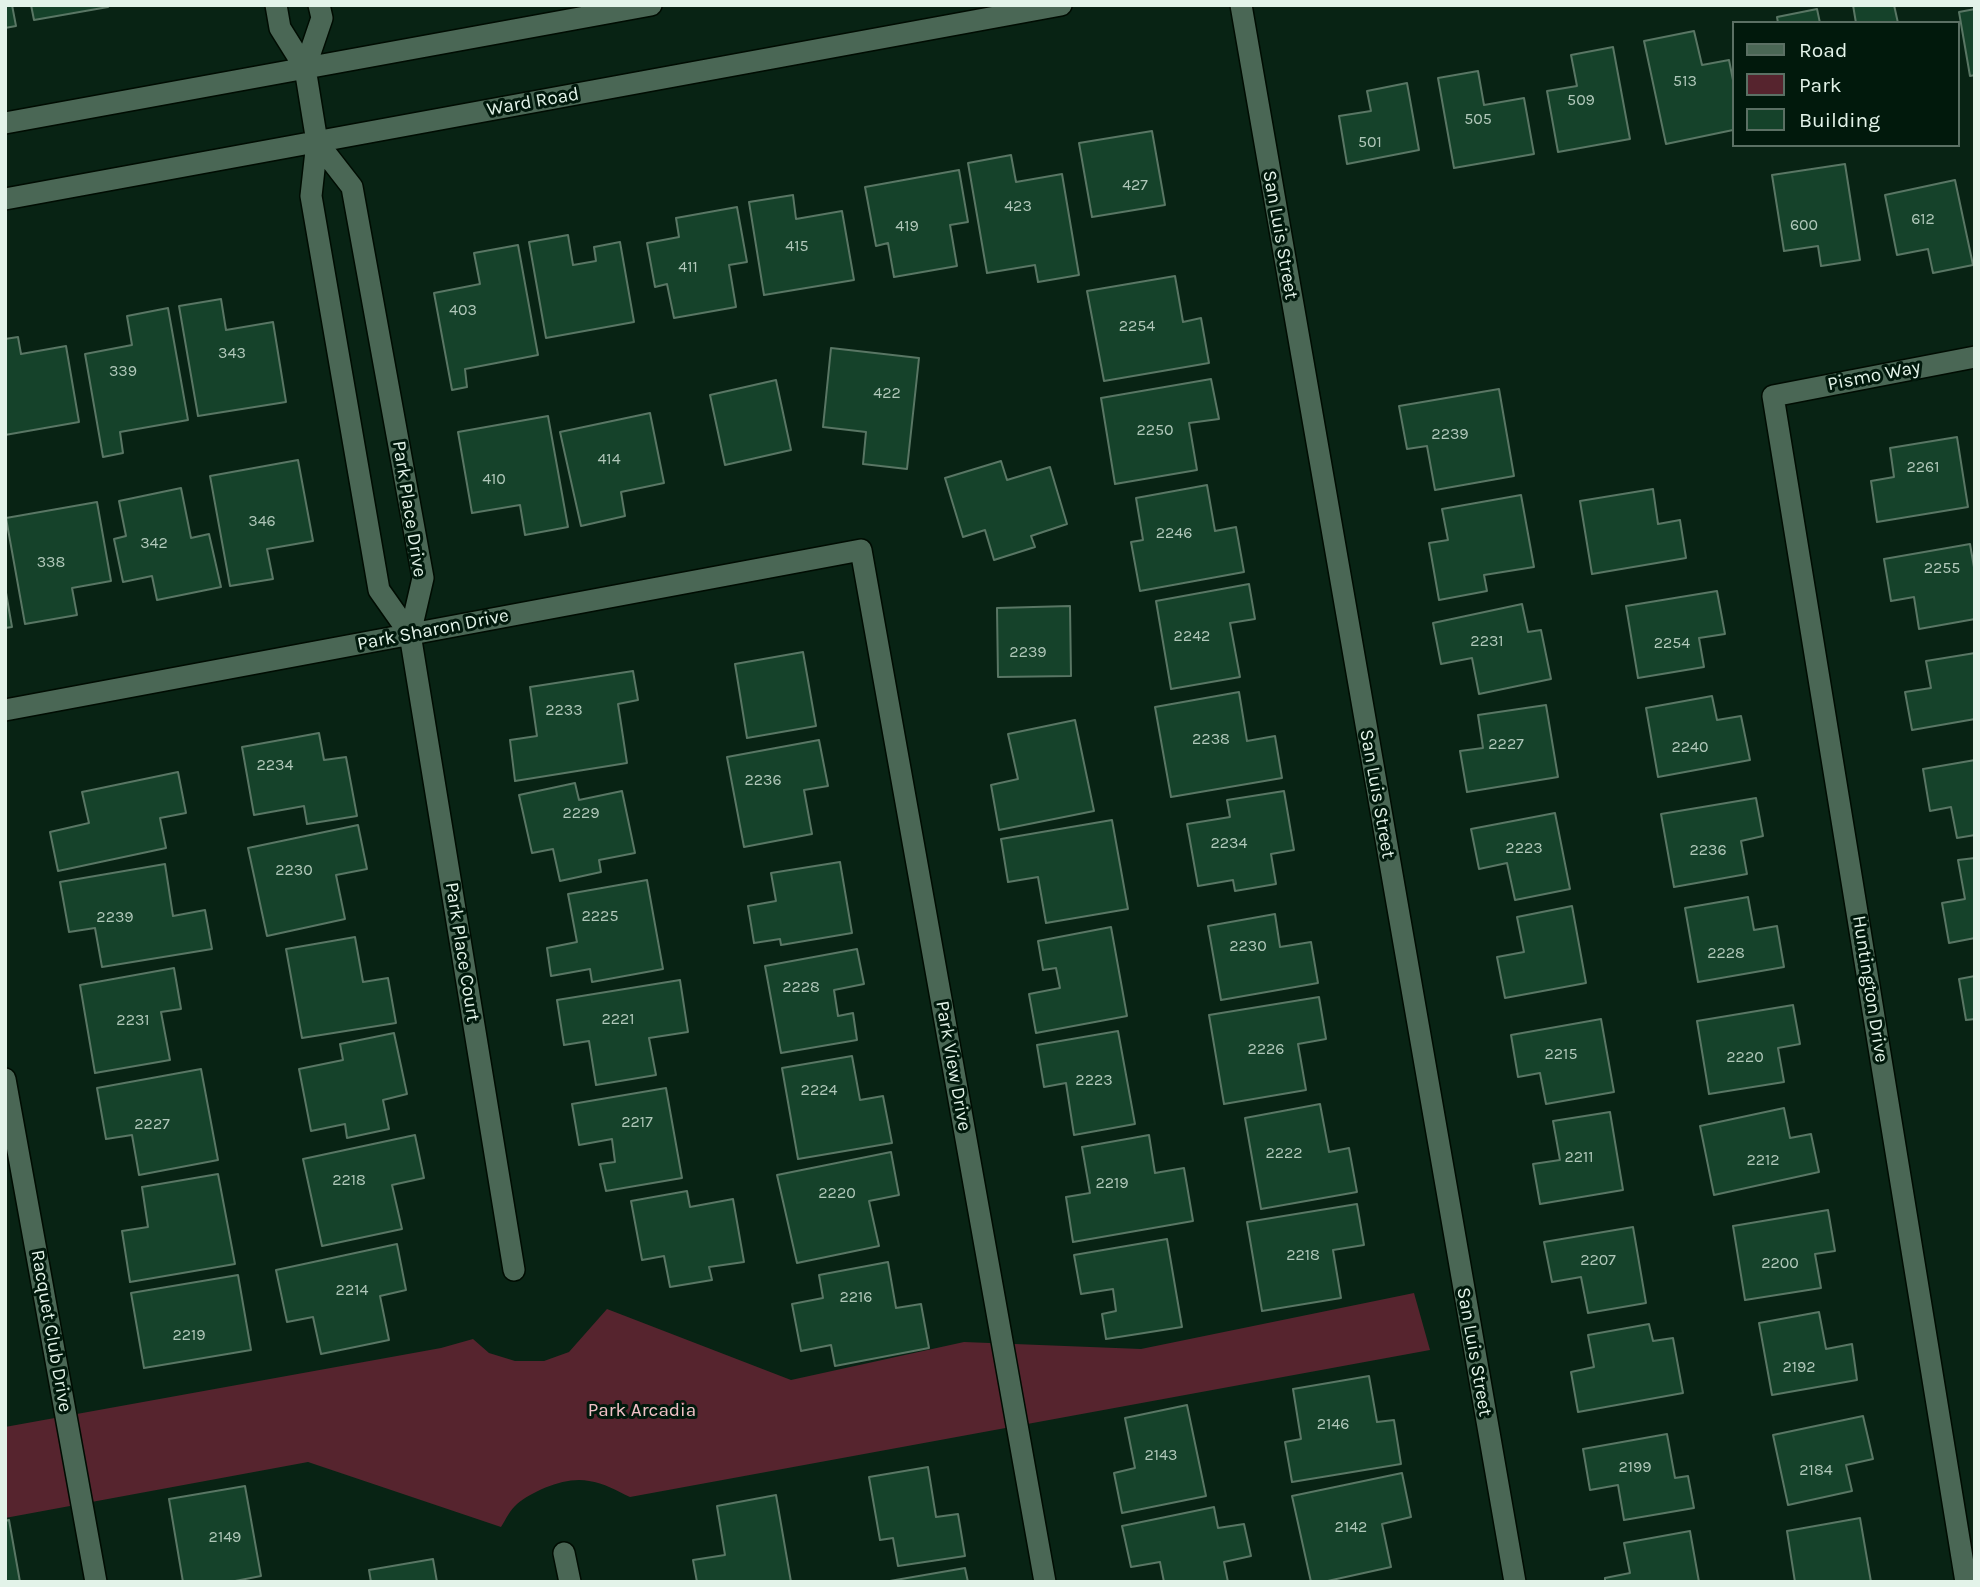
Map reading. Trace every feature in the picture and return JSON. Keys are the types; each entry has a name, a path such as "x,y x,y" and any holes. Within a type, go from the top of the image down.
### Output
{"street":[{"path":"276,5 280,28 305,68"},
{"name":"Park Place Drive","path":"319,5 322,18 305,68 317,142 311,196 379,590 411,634"},
{"path":"5,123 652,5"},
{"name":"Ward Road","path":"5,199 1061,5"},
{"name":"San Luis Street","path":"1241,5 1515,1582"},
{"name":"Park Place Drive","path":"317,142 352,187 423,578 411,634"},
{"name":"Pismo Way","path":"1773,396 1975,357"},
{"name":"Huntington Drive","path":"1773,396 1966,1582"},
{"name":"Park Sharon Drive","path":"5,710 861,551"},
{"name":"Park View Drive","path":"861,551 1045,1582"},
{"name":"Park Place Court","path":"411,634 514,1269"},
{"name":"Racquet Club Drive","path":"5,1079 96,1582"},
{"path":"564,1553 569,1582"}],"green space":[{"name":"Park Arcadia","path":"1414,1293 1430,1350 630,1497 589,1481 561,1482 541,1489 517,1504 501,1527 308,1462 5,1518 5,1427 441,1348 473,1339 489,1353 515,1361 544,1361 569,1352 607,1309 791,1380 964,1342 1141,1349"}],"building":[{"path":"5,5 12,5 16,26 5,28"},
{"path":"31,5 108,5 108,7 34,20"},
{"path":"1853,5 1894,5 1898,21 1856,21"},
{"path":"1817,9 1820,21 1778,21 1777,17"},
{"path":"1975,9 1975,75 1970,76 1959,12"},
{"path":"1694,31 1702,65 1729,60 1731,130 1666,144 1644,41"},
{"path":"1613,47 1630,139 1558,152 1547,91 1577,86 1571,55"},
{"path":"1478,71 1484,105 1524,98 1534,154 1454,168 1438,78"},
{"path":"1407,83 1419,150 1347,164 1339,116 1371,111 1367,91"},
{"path":"1152,131 1165,205 1092,217 1079,143"},
{"path":"1011,155 1016,182 1062,174 1079,275 1038,282 1035,265 987,273 968,163"},
{"path":"1845,164 1860,260 1821,266 1818,246 1784,251 1772,175"},
{"path":"959,170 968,222 950,225 957,266 894,277 888,243 876,246 865,187"},
{"path":"1955,180 1973,265 1933,273 1928,249 1897,255 1885,195"},
{"path":"793,195 796,219 842,211 854,280 764,295 749,202"},
{"path":"737,207 747,262 729,265 736,307 674,318 667,284 655,287 647,243 679,237 676,218"},
{"path":"568,235 573,265 596,261 594,247 620,242 634,322 546,338 529,242"},
{"path":"518,245 538,355 465,369 467,387 452,390 434,293 480,284 474,253"},
{"path":"1175,276 1183,322 1201,318 1209,363 1104,381 1087,291"},
{"path":"221,299 226,330 273,322 286,402 198,416 179,306"},
{"path":"168,308 188,420 120,432 123,453 103,457 85,354 132,345 127,316"},
{"path":"18,337 21,354 66,346 79,422 5,435 5,339"},
{"path":"831,348 919,358 907,469 863,464 866,432 823,427"},
{"path":"1211,379 1219,419 1189,423 1197,470 1115,484 1101,398"},
{"path":"776,380 791,450 725,465 710,395"},
{"path":"1499,389 1514,476 1435,490 1427,446 1407,449 1399,406"},
{"path":"650,413 664,483 621,492 625,516 581,526 560,432"},
{"path":"548,416 568,527 525,535 520,505 472,513 458,432"},
{"path":"1957,437 1968,507 1877,522 1871,481 1894,477 1890,448"},
{"path":"298,460 313,541 267,549 273,579 230,586 210,476"},
{"path":"1001,461 1007,480 1050,467 1067,524 1031,536 1035,547 994,560 985,530 963,537 945,478"},
{"path":"1207,485 1215,531 1236,527 1244,572 1140,591 1131,542 1143,540 1136,498"},
{"path":"181,488 191,538 209,534 221,587 157,600 152,576 123,582 114,539 126,536 119,501"},
{"path":"1653,489 1658,524 1680,520 1686,558 1592,574 1580,501"},
{"path":"1521,495 1534,567 1484,575 1487,591 1439,600 1429,543 1448,540 1442,509"},
{"path":"97,502 111,581 72,588 77,615 25,624 6,518"},
{"path":"1970,544 1975,573 1975,619 1919,629 1914,597 1891,601 1884,559"},
{"path":"1249,584 1255,619 1230,623 1240,677 1171,689 1156,601"},
{"path":"5,587 12,627 5,628"},
{"path":"1717,591 1725,634 1699,638 1704,667 1638,678 1626,606"},
{"path":"1522,604 1528,632 1541,630 1551,679 1479,694 1472,658 1441,664 1433,623"},
{"path":"1070,606 1071,676 998,677 997,608"},
{"path":"803,652 816,726 747,738 735,664"},
{"path":"1975,653 1975,719 1912,730 1905,692 1931,688 1926,661"},
{"path":"633,671 638,700 618,704 627,763 515,781 510,740 537,736 530,687"},
{"path":"1239,692 1247,741 1275,736 1282,778 1171,797 1155,707"},
{"path":"1712,696 1717,720 1741,716 1750,760 1658,777 1646,708"},
{"path":"1546,705 1558,777 1467,792 1460,751 1483,748 1478,715"},
{"path":"1075,720 1094,811 999,830 991,785 1018,779 1008,734"},
{"path":"319,733 324,760 346,757 357,816 307,824 304,806 254,815 242,747"},
{"path":"819,740 828,786 804,790 812,834 744,847 727,757"},
{"path":"1975,760 1975,835 1957,838 1951,807 1930,811 1923,769"},
{"path":"178,772 186,813 160,818 166,848 58,871 50,832 89,823 82,792"},
{"path":"575,783 579,800 622,791 635,853 599,860 601,872 560,881 553,849 532,853 519,795"},
{"path":"1284,791 1294,850 1271,854 1276,884 1235,891 1233,880 1198,886 1187,824 1230,817 1227,800"},
{"path":"1756,798 1763,836 1741,841 1747,874 1674,887 1661,814"},
{"path":"1555,813 1570,889 1515,900 1507,863 1479,869 1471,829"},
{"path":"1112,820 1128,909 1046,923 1038,877 1008,882 1001,839"},
{"path":"358,825 367,869 336,875 345,919 267,936 248,848"},
{"path":"1975,858 1975,938 1949,943 1942,903 1965,899 1958,860"},
{"path":"840,862 852,933 781,945 780,939 754,943 748,906 776,901 771,873"},
{"path":"165,864 173,916 205,910 212,949 102,967 95,928 69,932 60,882"},
{"path":"647,880 663,969 592,982 590,969 551,976 547,948 577,942 568,894"},
{"path":"1748,897 1754,930 1777,926 1784,967 1698,982 1685,908"},
{"path":"1572,906 1586,983 1505,998 1497,957 1524,952 1517,917"},
{"path":"1275,914 1280,947 1311,942 1318,983 1221,1000 1208,926"},
{"path":"1111,927 1127,1016 1036,1033 1029,994 1060,988 1056,968 1043,970 1038,941"},
{"path":"355,937 363,982 388,978 396,1023 302,1038 286,949"},
{"path":"857,949 864,984 834,990 838,1016 853,1013 857,1040 781,1053 765,966"},
{"path":"174,968 181,1009 161,1012 170,1060 95,1073 80,985"},
{"path":"1975,976 1975,1019 1966,1020 1959,979"},
{"path":"680,980 688,1032 649,1038 656,1075 596,1085 589,1041 564,1045 557,1000"},
{"path":"1319,997 1326,1039 1298,1044 1306,1090 1224,1104 1209,1015"},
{"path":"1793,1005 1800,1044 1778,1048 1784,1082 1709,1094 1697,1021"},
{"path":"1601,1019 1614,1092 1546,1104 1540,1073 1518,1077 1511,1035"},
{"path":"1118,1031 1135,1124 1074,1135 1066,1083 1044,1087 1037,1045"},
{"path":"394,1033 407,1094 383,1100 389,1129 347,1138 345,1124 311,1131 299,1069 343,1060 340,1044"},
{"path":"852,1056 860,1100 883,1096 892,1143 798,1159 782,1068"},
{"path":"201,1069 218,1160 139,1175 132,1135 106,1139 97,1088"},
{"path":"666,1088 682,1178 606,1191 600,1164 615,1162 612,1139 579,1145 572,1104"},
{"path":"1320,1104 1329,1152 1349,1148 1357,1192 1261,1209 1245,1118"},
{"path":"1784,1108 1790,1138 1811,1134 1819,1172 1714,1195 1700,1126"},
{"path":"1610,1112 1623,1190 1540,1204 1533,1164 1560,1160 1553,1121"},
{"path":"415,1135 424,1178 392,1185 402,1229 322,1246 303,1159"},
{"path":"1149,1135 1155,1173 1184,1168 1193,1221 1073,1242 1066,1197 1090,1193 1082,1147"},
{"path":"891,1152 899,1195 869,1201 879,1246 797,1263 777,1175"},
{"path":"218,1174 235,1264 130,1282 122,1231 148,1227 142,1187"},
{"path":"687,1191 690,1207 733,1199 744,1262 709,1267 712,1280 670,1287 664,1256 642,1260 631,1201"},
{"path":"1357,1204 1364,1245 1333,1250 1341,1298 1262,1311 1247,1222"},
{"path":"1828,1210 1835,1251 1815,1254 1821,1288 1745,1300 1733,1226"},
{"path":"1633,1227 1646,1303 1588,1313 1581,1277 1552,1282 1544,1242"},
{"path":"1167,1239 1182,1327 1106,1339 1102,1314 1116,1311 1113,1289 1081,1294 1074,1255"},
{"path":"397,1244 406,1290 380,1296 389,1340 321,1354 313,1317 287,1322 276,1270"},
{"path":"888,1262 896,1308 921,1304 929,1348 835,1366 831,1345 801,1351 792,1304 823,1298 819,1275"},
{"path":"238,1275 251,1350 144,1368 131,1293"},
{"path":"1819,1312 1826,1349 1852,1344 1857,1380 1772,1395 1759,1323"},
{"path":"1649,1324 1653,1341 1673,1338 1683,1393 1578,1412 1571,1372 1594,1367 1588,1335"},
{"path":"1369,1376 1377,1422 1394,1420 1401,1464 1292,1482 1285,1442 1301,1439 1293,1389"},
{"path":"1187,1405 1206,1496 1122,1513 1114,1473 1135,1468 1125,1418"},
{"path":"1863,1416 1873,1459 1846,1465 1852,1491 1788,1505 1773,1435"},
{"path":"1667,1434 1675,1478 1688,1476 1694,1508 1624,1520 1618,1485 1590,1490 1583,1449"},
{"path":"928,1467 936,1517 958,1514 965,1556 898,1566 893,1538 880,1540 869,1477"},
{"path":"1402,1473 1411,1517 1382,1524 1391,1567 1323,1582 1311,1582 1292,1496"},
{"path":"245,1486 261,1576 230,1582 183,1582 169,1499"},
{"path":"776,1495 791,1582 697,1582 693,1560 725,1555 717,1506"},
{"path":"1214,1507 1218,1528 1244,1524 1251,1556 1224,1562 1228,1582 1164,1582 1160,1562 1131,1567 1122,1526"},
{"path":"1860,1518 1871,1582 1795,1582 1787,1531"},
{"path":"9,1520 20,1582 5,1582 5,1521"},
{"path":"1690,1531 1699,1582 1605,1582 1605,1578 1630,1573 1624,1543"},
{"path":"433,1559 437,1582 371,1582 369,1570"},
{"path":"965,1568 968,1582 884,1582"}]}
